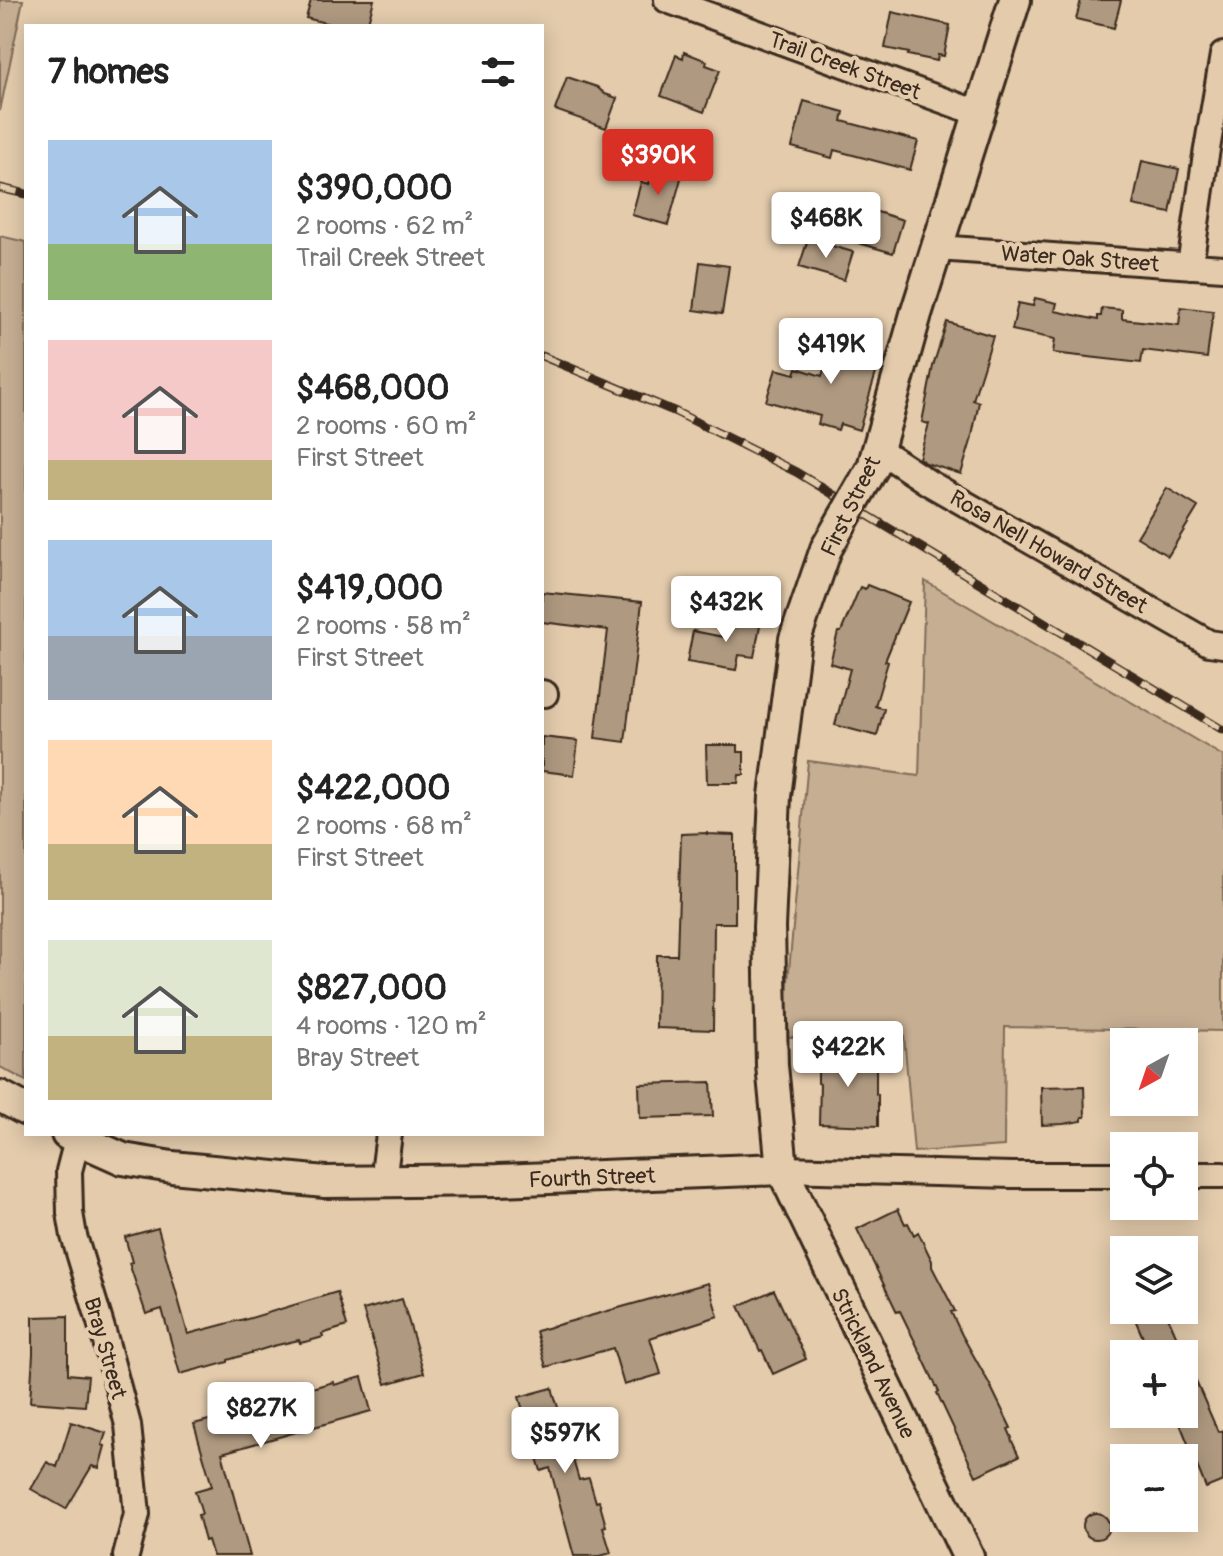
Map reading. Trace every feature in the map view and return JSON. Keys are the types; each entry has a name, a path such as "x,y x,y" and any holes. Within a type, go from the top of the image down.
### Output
{"street":[{"name":"Trail Creek Street","path":"667,0 978,113"},
{"name":"First Street","path":"782,1169 772,1065 769,927 775,796 795,639 826,549 876,458 937,248 1015,0"},
{"path":"1190,266 1223,55"},
{"name":"Water Oak Street","path":"937,248 1223,268"},
{"name":"Rosa Nell Howard Street","path":"876,458 929,483 1209,643 1223,645"},
{"path":"0,1096 24,1109"},
{"path":"383,1182 389,1136"},
{"name":"Fourth Street","path":"72,1137 123,1159 172,1167 325,1182 513,1180 782,1169 1110,1175"},
{"name":"Bray Street","path":"72,1137 69,1171 74,1236 128,1425 137,1514 126,1556"},
{"name":"Strickland Avenue","path":"782,1169 968,1556"},
{"path":"1198,1175 1223,1175"}],"shaded area":[{"path":"0,0 23,0 0,111"},
{"path":"0,236 24,242 24,1080 0,1067"},
{"path":"925,581 1223,756 1223,1031 1198,1031 1198,1028 1005,1027 1004,1146 914,1152 904,1036 783,1037 808,761 919,776"}],"building":[{"path":"311,0 374,0 368,24 329,24 306,18"},
{"path":"1081,0 1121,0 1114,28 1076,19"},
{"path":"892,12 950,25 944,56 938,55 937,61 885,48"},
{"path":"684,52 720,70 704,112 661,96 676,55 683,58"},
{"path":"567,77 617,98 606,128 555,110"},
{"path":"804,101 844,112 842,121 918,141 910,170 834,150 832,158 792,147"},
{"path":"1142,161 1179,169 1170,213 1133,205"},
{"path":"653,167 682,175 668,225 632,215 641,182 649,184"},
{"path":"858,206 903,220 893,253 848,240"},
{"path":"808,239 853,252 844,280 799,267"},
{"path":"700,262 729,266 722,314 694,310"},
{"path":"1035,298 1057,303 1055,311 1098,320 1102,308 1122,310 1122,319 1179,325 1181,307 1213,311 1207,358 1143,350 1141,363 1053,353 1055,339 1012,330 1018,303 1033,306"},
{"path":"947,322 993,336 973,400 979,402 961,474 919,458 929,424 922,422 933,366"},
{"path":"835,334 852,339 851,344 882,353 859,430 840,424 838,430 818,424 820,416 766,401 776,369 795,374 797,368 822,376"},
{"path":"1167,488 1198,507 1168,556 1137,537"},
{"path":"867,585 909,602 885,661 888,662 875,706 884,709 877,736 835,725 850,669 830,663 838,632 841,632 860,587 865,589"},
{"path":"544,592 642,602 625,742 595,738 608,630 544,622"},
{"path":"727,615 761,620 754,657 739,655 736,670 687,662 693,631 724,637"},
{"path":"544,737 578,741 574,775 544,771"},
{"path":"706,745 738,745 738,752 744,752 744,775 739,775 738,783 707,783"},
{"path":"681,834 735,835 735,923 714,923 713,1030 656,1028 657,955 677,955"},
{"path":"818,1053 876,1054 878,1126 819,1124"},
{"path":"711,1082 713,1116 640,1118 639,1084"},
{"path":"1084,1086 1085,1117 1082,1121 1042,1125 1041,1087"},
{"path":"898,1209 914,1235 918,1232 955,1311 951,1312 1011,1428 1008,1429 1019,1456 976,1476 923,1358 857,1229"},
{"path":"158,1228 188,1334 337,1292 347,1326 322,1334 323,1337 273,1346 180,1374 162,1309 146,1314 129,1263 132,1262 125,1237"},
{"path":"708,1283 718,1316 650,1338 661,1374 624,1385 613,1348 546,1367 536,1331"},
{"path":"774,1290 806,1359 773,1374 739,1306"},
{"path":"402,1299 424,1373 386,1384 363,1310"},
{"path":"68,1316 68,1374 88,1376 85,1406 30,1402 33,1317"},
{"path":"1137,1324 1171,1324 1178,1340 1144,1340"},
{"path":"362,1377 371,1411 222,1453 250,1556 213,1556 198,1515 202,1514 195,1491 212,1486 194,1424 220,1417 219,1413 241,1407 242,1411 313,1391 312,1388 333,1382 334,1385"},
{"path":"1198,1386 1218,1432 1223,1430 1223,1481 1206,1488 1198,1468 1198,1444 1188,1444 1182,1428 1198,1428"},
{"path":"552,1388 570,1435 566,1436 579,1480 589,1478 596,1502 599,1501 611,1553 574,1556 550,1468 541,1471 519,1397"},
{"path":"71,1422 106,1433 99,1468 92,1466 66,1509 31,1489 47,1462 57,1467"},
{"path":"1096,1513 1105,1517 1109,1526 1105,1535 1096,1539 1087,1535 1083,1526 1087,1517"}],"railway":[{"path":"0,188 24,194"},
{"path":"544,357 676,412 796,472 1223,730"}]}
